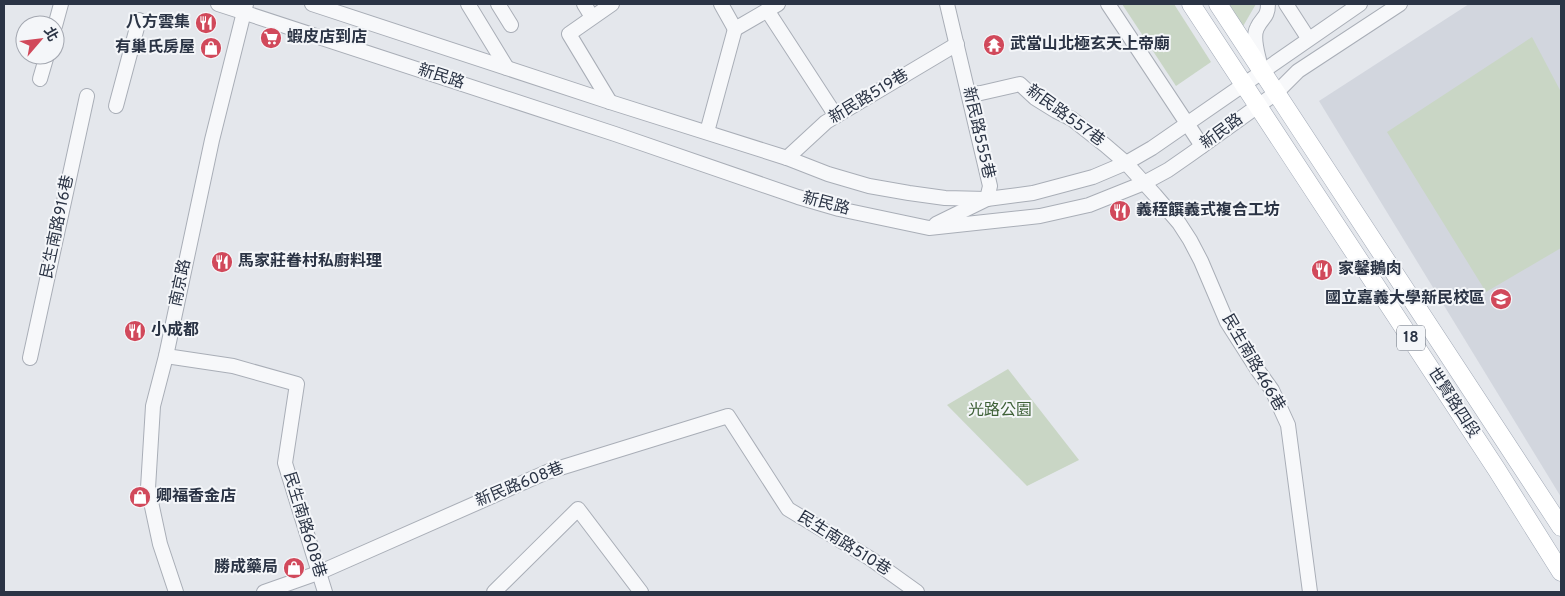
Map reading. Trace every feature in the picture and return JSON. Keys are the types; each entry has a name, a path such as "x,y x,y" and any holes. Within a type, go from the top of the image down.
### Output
{"main road":[{"name":"18","path":"1191,4 1243,84"},
{"name":"18","path":"1218,4 1262,72"},
{"name":"世賢路四段","path":"1262,72 1561,527"},
{"name":"世賢路四段","path":"1243,84 1497,470 1561,572"}],"street":[{"name":"新民路","path":"218,4 245,8 445,79 615,134 798,197 839,209 929,228 1040,216 1089,205 1144,183 1168,170 1276,93 1298,71 1400,4"},
{"name":"新民路","path":"312,4 869,186 945,198 987,199 1033,193 1093,177 1126,164 1360,4"},
{"path":"468,4 507,68"},
{"path":"498,4 511,25"},
{"path":"584,4 592,17"},
{"path":"610,102 569,34 612,4"},
{"path":"707,132 735,29 721,4"},
{"name":"新民路555巷","path":"929,228 987,199 990,186 947,4"},
{"path":"1108,4 1202,146"},
{"path":"1262,72 1256,44 1256,29 1268,14 1268,4"},
{"path":"1286,4 1308,38"},
{"path":"735,29 773,7 836,116"},
{"name":"南京路","path":"176,592 160,544 148,488 153,406 166,356 212,140 245,8"},
{"path":"116,106 139,20"},
{"name":"新民路519巷","path":"787,158 826,122 957,44"},
{"path":"40,79 44,65"},
{"name":"新民路557巷","path":"969,94 1020,84 1035,98 1056,112 1072,119 1105,144 1126,164"},
{"name":"民生南路916巷","path":"30,358 87,96"},
{"name":"民生南路466巷","path":"1126,164 1179,223 1190,240 1227,322 1272,390 1288,425 1310,592"},
{"name":"民生南路608巷","path":"166,356 233,366 297,384 285,464 325,592"},
{"name":"新民路608巷","path":"265,592 318,573 547,472 728,416"},
{"name":"民生南路510巷","path":"728,416 788,509 871,559 917,592"},
{"path":"494,592 578,509 641,592"}],"shaded area":[{"name":"國立嘉義大學新民校區","path":"1469,4 1561,4 1561,497 1319,101"}],"green space":[{"path":"1122,4 1174,4 1211,62 1176,86"},
{"path":"1227,4 1256,4 1242,28"},
{"path":"1532,37 1561,92 1561,248 1486,292 1387,132"},
{"name":"光路公園","path":"1008,369 1079,460 1027,486 947,405"}],"place":[{"name":"八方雲集","path":"206,23"},
{"name":"蝦皮店到店","path":"271,38"},
{"name":"武當山北極玄天上帝廟","path":"994,45"},
{"name":"有巢氏房屋","path":"211,48"},
{"name":"義秷饌義式複合工坊","path":"1120,211"},
{"name":"馬家莊眷村私廚料理","path":"222,262"},
{"name":"家馨鵝肉","path":"1322,270"},
{"name":"國立嘉義大學新民校區","path":"1501,299"},
{"name":"小成都","path":"135,331"},
{"name":"卿福香金店","path":"140,497"},
{"name":"勝成藥局","path":"294,568"}]}
